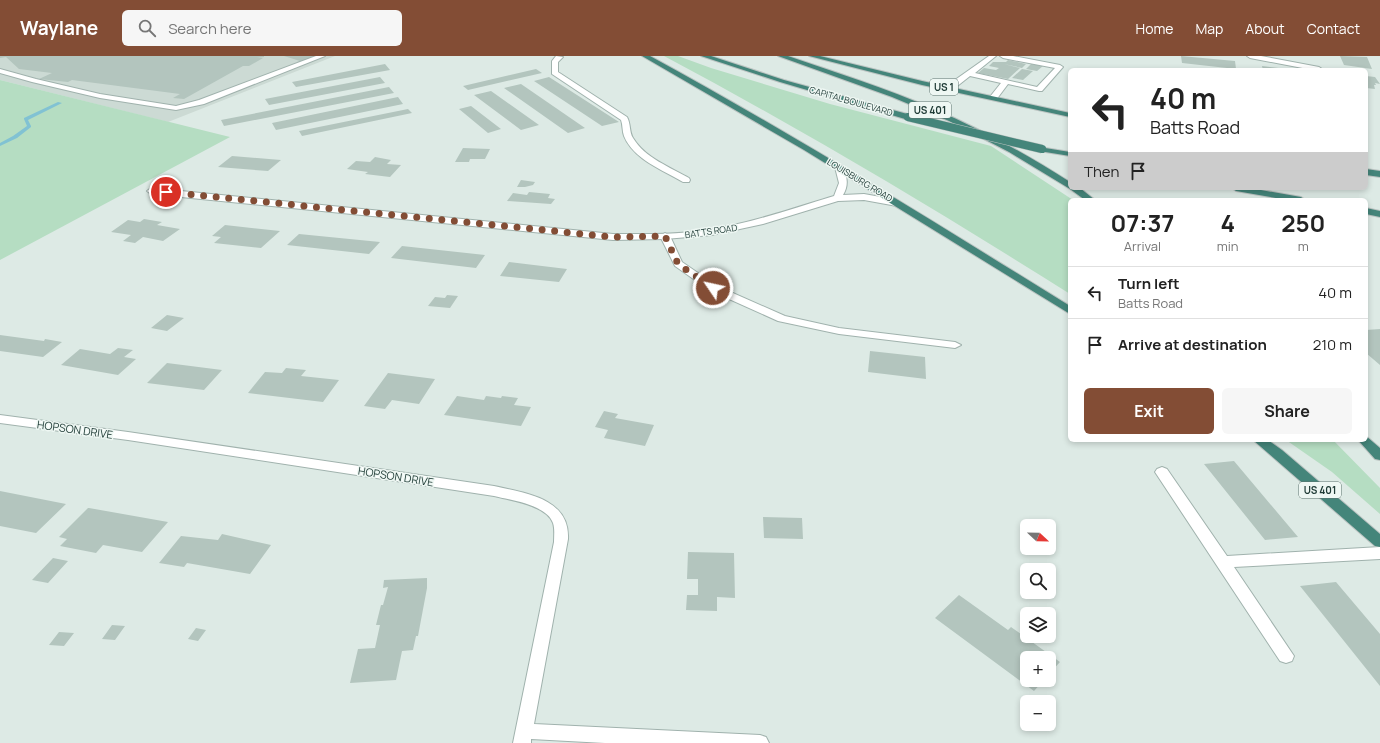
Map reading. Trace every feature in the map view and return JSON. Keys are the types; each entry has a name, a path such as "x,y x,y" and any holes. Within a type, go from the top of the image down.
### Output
{"highway":[{"name":"LOUISBURG ROAD","path":"645,56 751,115 839,167 1068,310"},
{"name":"CAPITAL BOULEVARD","path":"704,56 782,81 908,117 1068,154"},
{"name":"US 401","path":"781,56 875,88 929,109 1020,156 1068,185"},
{"name":"US 1","path":"812,56 1068,115"},
{"path":"1368,172 1380,174"},
{"path":"1077,190 1088,198"},
{"path":"1247,190 1290,198"},
{"path":"1368,211 1380,214"},
{"name":"US 401","path":"1262,442 1380,542"},
{"path":"1366,442 1380,456"}],"street":[{"path":"0,71 34,81 100,96 176,108 201,102 322,56"},
{"path":"559,56 560,57 555,61 554,73 624,119 628,126 627,135 637,150 686,180"},
{"path":"948,88 993,56"},
{"path":"969,74 1040,89 1060,68 1003,56"},
{"path":"1250,56 1314,68"},
{"path":"1319,60 1319,68"},
{"path":"993,98 1006,82"},
{"path":"837,198 842,191 844,184 839,167"},
{"name":"BATTS ROAD","path":"151,190 613,237 665,236 735,228 784,215 837,198 864,197 897,202"},
{"path":"665,236 678,264 713,288 782,319 839,332 955,345"},
{"name":"HOPSON DRIVE","path":"0,419 128,436 494,491 536,502 549,508 556,514 561,524 560,548 524,737"},
{"path":"1162,472 1286,656"},
{"path":"1224,562 1380,553"},
{"path":"524,737 760,743"}],"shaded area":[{"path":"0,56 335,56 168,122 0,80"}],"green space":[{"path":"664,56 678,56 711,68 830,104 991,146 1070,198 1068,198 1068,293 869,171"},
{"path":"0,80 230,137 0,260"},
{"path":"1289,442 1335,442 1380,488 1380,514 1332,472"}],"building":[{"path":"0,56 264,57 257,58 263,58 249,66 243,66 184,99 173,98 180,94 72,80 68,82 39,79 52,73 19,69 6,57 0,58"},
{"path":"284,56 317,56 300,63 297,62 300,61"},
{"path":"1181,56 1235,61 1236,68 1227,68 1182,63"},
{"path":"1340,56 1367,57 1372,69 1368,68 1344,65"},
{"path":"1008,60 1026,64 1022,68 1004,64 1020,68 1008,79 978,73 984,68 996,70 999,68 989,66 993,62 1006,62"},
{"path":"385,64 390,70 296,87 292,82"},
{"path":"1031,64 1043,66 1037,71 1026,69"},
{"path":"1262,66 1279,68 1262,68"},
{"path":"536,69 542,73 468,90 463,86"},
{"path":"1022,69 1033,71 1023,80 1012,78"},
{"path":"1368,76 1375,77 1380,84 1375,83 1375,89 1368,88"},
{"path":"380,77 385,83 269,105 265,99"},
{"path":"549,77 619,122 602,126 534,81"},
{"path":"521,84 585,128 568,133 504,88"},
{"path":"389,87 394,93 224,126 221,120"},
{"path":"491,91 539,125 521,130 474,95"},
{"path":"398,97 403,104 276,130 272,123"},
{"path":"471,106 501,129 488,133 459,109"},
{"path":"408,109 412,113 302,136 299,131"},
{"path":"463,148 490,149 485,159 470,159 469,162 455,162"},
{"path":"232,156 281,160 268,171 218,167"},
{"path":"375,157 391,160 387,164 401,165 390,177 365,174 368,172 347,169 356,161 370,162"},
{"path":"521,180 535,182 533,185 517,187"},
{"path":"529,192 550,194 548,198 555,199 551,204 507,201 513,193 527,195"},
{"path":"144,219 162,222 157,225 180,229 163,241 143,237 135,243 123,241 131,235 111,232 128,220 140,222"},
{"path":"225,225 280,231 261,248 214,243 221,237 212,236"},
{"path":"299,234 380,242 369,254 287,245"},
{"path":"402,246 485,255 476,268 391,258"},
{"path":"509,262 567,269 559,282 500,276"},
{"path":"447,295 458,296 450,308 428,306 435,297 445,298"},
{"path":"167,315 184,318 167,331 151,328"},
{"path":"1380,329 1380,365 1368,355 1368,330"},
{"path":"0,335 62,342 43,357 0,351"},
{"path":"118,348 133,350 124,357 136,359 118,375 61,365 80,349 110,354"},
{"path":"870,351 925,357 926,379 868,372"},
{"path":"167,363 222,370 204,390 147,383"},
{"path":"286,368 306,370 301,376 339,380 323,402 248,393 265,372 282,373"},
{"path":"388,373 435,379 419,404 392,400 385,409 364,406"},
{"path":"457,396 484,400 486,396 518,398 514,405 531,407 521,426 444,415"},
{"path":"604,411 618,414 615,418 654,425 645,446 604,438 608,430 595,427"},
{"path":"1234,461 1298,537 1265,540 1204,464"},
{"path":"0,491 66,504 36,533 0,526"},
{"path":"88,508 168,522 142,552 103,545 96,553 60,546 67,539 59,537"},
{"path":"763,517 802,518 803,539 764,538"},
{"path":"222,534 271,545 250,574 187,563 184,567 159,563 181,536 218,540"},
{"path":"688,552 734,553 735,598 717,597 717,611 686,610 687,595 698,595 698,579 687,579"},
{"path":"53,558 68,561 48,583 32,580"},
{"path":"427,578 427,588 418,636 416,636 413,650 402,651 396,680 350,683 358,649 375,648 380,625 376,625 381,605 383,605 388,587 383,588 384,580"},
{"path":"1336,582 1380,634 1380,686 1300,586"},
{"path":"959,595 1008,630 1011,627 1020,633 1020,643 1033,643 1045,651 1020,651 1020,681 935,618"},
{"path":"112,625 125,626 115,640 102,639"},
{"path":"196,628 206,630 198,641 188,639"},
{"path":"59,632 74,633 64,646 49,645"},
{"path":"1056,659 1060,662 1056,666"},
{"path":"1029,687 1038,687 1034,691"}],"waterway":[{"path":"0,145 15,137 29,126 26,119 60,103"}],"route":[{"path":"166,192 613,237 665,236 678,264 713,288"}]}
